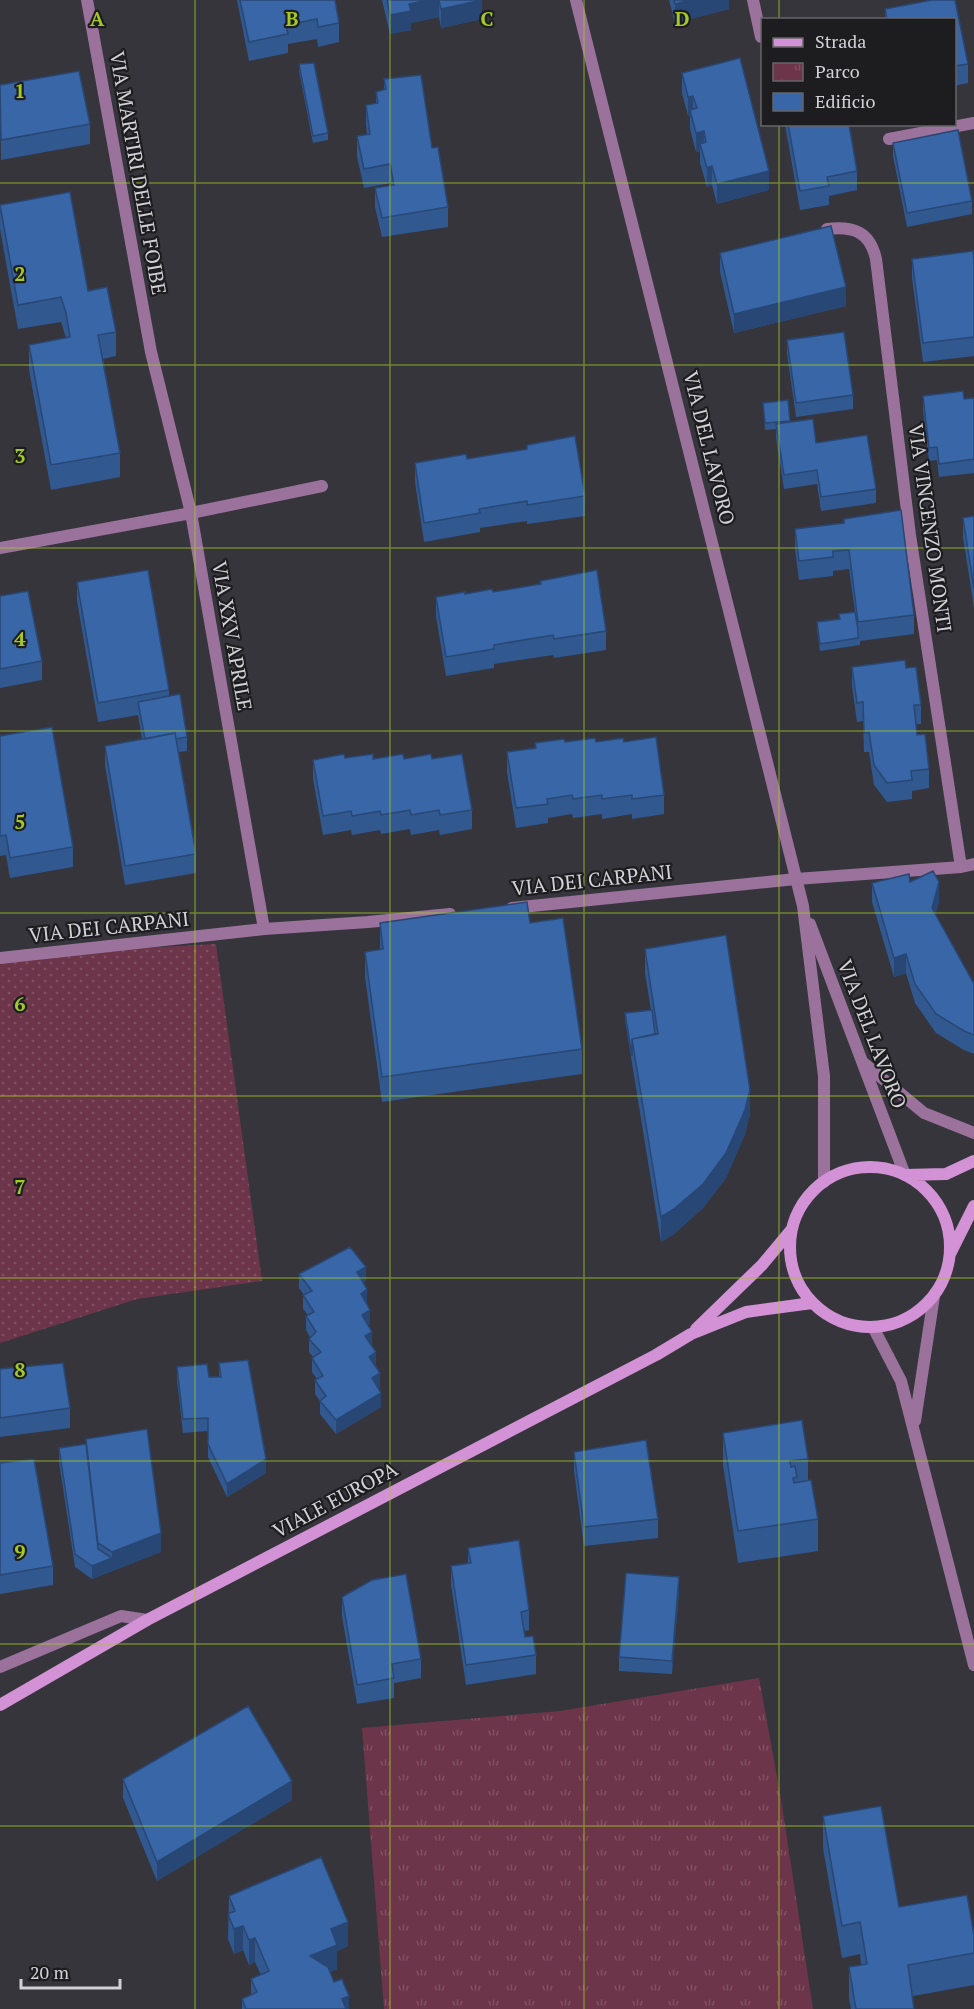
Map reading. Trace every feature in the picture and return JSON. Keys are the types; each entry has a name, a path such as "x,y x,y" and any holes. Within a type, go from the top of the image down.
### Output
{"main road":[{"path":"905,1175 946,1174 974,1161"},
{"path":"950,1255 948,1231 940,1208 925,1189 905,1175 885,1168 863,1168 843,1172 824,1182 809,1195 792,1229 790,1256 797,1281 812,1303 830,1316 850,1325 873,1327 896,1323 916,1312 934,1296 945,1276 950,1255 974,1206"},
{"name":"VIALE EUROPA","path":"691,1334 762,1265 792,1229"},
{"name":"VIALE EUROPA","path":"0,1705 147,1620 656,1355 691,1334 746,1312 812,1303"}],"street":[{"name":"VIA MARTIRI DELLE FOIBE","path":"87,0 151,352"},
{"name":"VIA DEL LAVORO","path":"576,0 803,906 905,1175"},
{"path":"753,0 761,37"},
{"path":"889,139 974,123"},
{"name":"VIA VINCENZO MONTI","path":"827,229 848,228 864,236 874,249 909,535 968,866"},
{"name":"VIA XXV APRILE","path":"151,352 191,513 264,929"},
{"path":"0,548 322,486"},
{"name":"VIA DEI CARPANI","path":"496,909 796,879 968,866"},
{"name":"VIA DEL LAVORO","path":"803,906 824,1076 824,1182"},
{"name":"VIA DEI CARPANI","path":"0,958 264,929 461,913"},
{"path":"861,1061 924,1113 974,1132"},
{"path":"914,1428 934,1296"},
{"path":"873,1327 901,1381 974,1665"},
{"path":"0,1668 121,1616 147,1620"}],"green space":[{"path":"216,944 262,1281 137,1299 0,1343 0,959 68,952"},
{"path":"759,1678 780,1793 813,2009 384,2009 362,1728 560,1711"}],"building":[{"path":"240,0 335,0 339,23 318,27 317,19 286,25 288,34 249,42"},
{"path":"387,0 428,0 409,4 411,11 390,15"},
{"path":"439,0 482,0 441,9"},
{"path":"674,0 690,0 675,4"},
{"path":"932,0 955,0 968,64 956,66 956,18 887,18 885,9"},
{"path":"740,58 769,171 717,184 712,166 707,168 700,144 706,142 704,131 696,133 690,110 697,108 693,96 688,97 682,73"},
{"path":"314,63 328,133 313,136 299,64"},
{"path":"79,71 90,124 1,140 0,85"},
{"path":"421,75 432,148 438,147 448,207 382,218 375,188 394,185 390,164 364,169 357,136 370,134 366,105 378,103 376,92 386,89 384,79"},
{"path":"788,126 849,126 857,171 827,177 829,186 800,191"},
{"path":"958,130 972,201 907,213 893,143"},
{"path":"70,192 88,291 107,287 116,332 98,335 120,453 51,465 29,345 70,337 66,313 61,297 18,305 0,205"},
{"path":"831,226 846,287 734,314 720,253"},
{"path":"973,251 974,337 923,343 912,259"},
{"path":"844,332 853,395 796,403 787,340"},
{"path":"963,391 964,399 974,398 974,459 939,464 937,447 929,448 923,396"},
{"path":"788,400 790,421 765,423 763,403"},
{"path":"813,419 816,443 867,435 876,489 821,497 817,470 784,475 776,424"},
{"path":"575,436 585,496 527,505 527,501 479,509 480,513 424,523 415,463 466,454 467,459 527,449 527,445"},
{"path":"901,510 914,615 858,622 849,550 833,551 833,557 799,561 795,529 844,523 844,519"},
{"path":"974,516 974,588 963,518"},
{"path":"148,570 169,690 98,703 77,582"},
{"path":"597,570 606,631 554,639 553,635 494,645 494,649 446,657 436,597 492,589 493,592 541,584 540,581"},
{"path":"28,591 42,661 0,669 0,596"},
{"path":"855,612 858,638 820,644 817,622 840,619 839,614"},
{"path":"905,660 906,668 916,667 921,705 914,705 917,735 925,734 929,769 911,771 912,780 887,783 874,765 869,732 864,733 863,702 857,703 852,667"},
{"path":"180,694 187,737 176,739 175,733 145,739 138,702"},
{"path":"52,727 73,847 10,858 6,835 0,836 0,736"},
{"path":"175,733 196,854 125,866 105,746"},
{"path":"656,737 664,795 632,799 632,795 602,799 602,795 573,799 572,795 547,799 548,804 516,808 507,752 536,748 535,743 564,739 565,742 595,738 596,742 623,738 624,742"},
{"path":"344,754 345,758 373,754 373,759 403,754 404,759 431,754 432,759 462,754 472,810 440,815 439,810 411,815 410,810 381,815 380,811 352,816 351,811 323,816 313,760"},
{"path":"933,871 939,882 932,908 974,984 974,1035 936,1014 915,984 906,954 894,958 872,883 909,874 910,882"},
{"path":"527,902 530,923 563,918 582,1049 382,1077 365,952 383,949 380,923"},
{"path":"726,935 750,1090 745,1110 726,1153 703,1184 661,1217 632,1039 658,1034 645,949"},
{"path":"652,1010 655,1034 632,1039 632,1056 625,1013"},
{"path":"350,1247 366,1267 357,1272 367,1289 361,1294 370,1310 362,1315 372,1332 365,1336 376,1352 369,1357 380,1373 372,1378 381,1393 336,1420 320,1401 326,1396 315,1380 323,1376 312,1358 321,1352 309,1339 316,1332 306,1316 314,1312 303,1295 312,1291 299,1274"},
{"path":"248,1360 266,1459 227,1484 208,1444 208,1418 183,1419 177,1367 207,1364 209,1377 221,1377 219,1363"},
{"path":"63,1363 70,1408 0,1418 0,1369"},
{"path":"802,1420 808,1459 790,1461 791,1467 795,1466 797,1477 793,1478 794,1483 811,1480 818,1519 738,1531 723,1433"},
{"path":"147,1429 161,1533 112,1552 98,1543 86,1439"},
{"path":"646,1440 658,1519 584,1527 574,1452"},
{"path":"86,1444 98,1549 112,1558 92,1566 75,1554 59,1448"},
{"path":"34,1459 53,1566 0,1575 0,1463"},
{"path":"519,1540 529,1610 521,1612 525,1637 533,1636 536,1655 466,1665 451,1566 471,1563 468,1548"},
{"path":"626,1573 679,1577 672,1661 619,1657"},
{"path":"406,1574 421,1659 392,1664 394,1678 357,1685 342,1597 372,1580"},
{"path":"248,1706 292,1781 157,1862 123,1779"},
{"path":"881,1806 899,1907 967,1895 974,1935 974,1953 908,1965 914,2009 856,2009 849,1967 867,1964 860,1922 842,1926 823,1816"},
{"path":"321,1857 348,1922 331,1929 337,1945 310,1956 328,1967 334,1982 342,1979 349,1996 342,1999 346,2009 246,2009 242,1999 257,1992 251,1979 269,1971 255,1938 249,1940 243,1926 234,1929 228,1914 235,1911 229,1896"}]}
